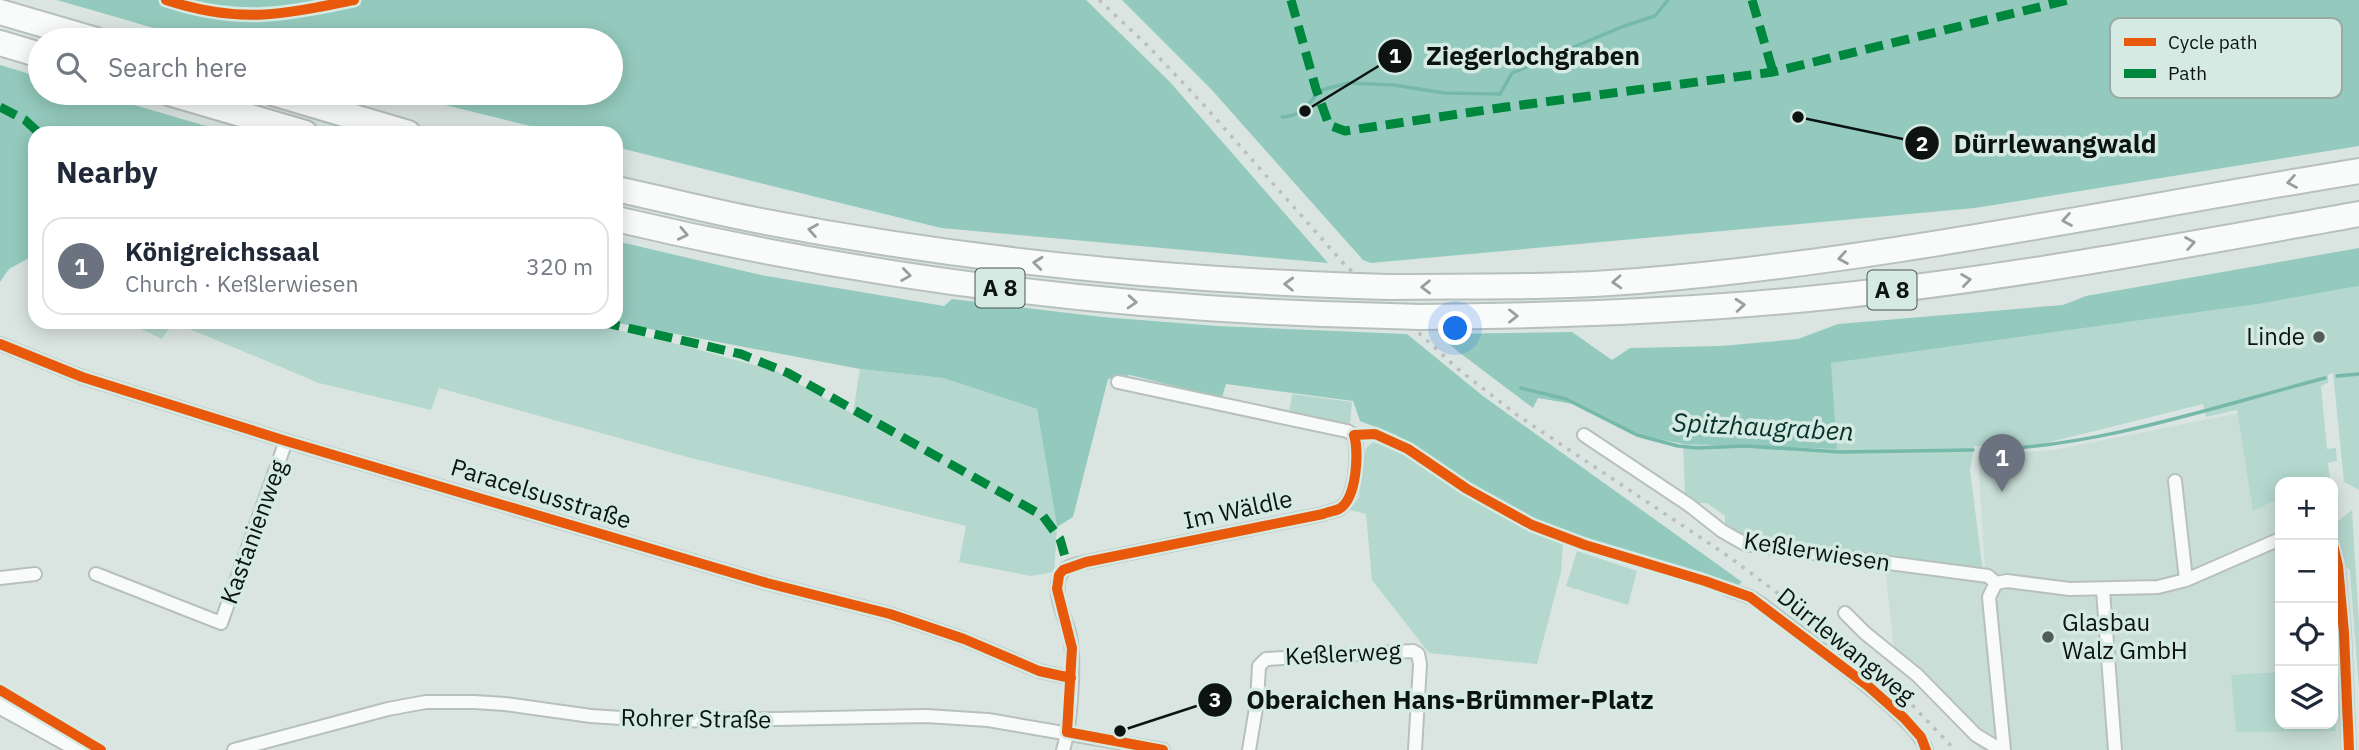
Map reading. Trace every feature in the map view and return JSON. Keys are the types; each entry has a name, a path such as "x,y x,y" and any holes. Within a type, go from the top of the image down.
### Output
{"highway":[{"path":"0,12 55,28"},
{"path":"0,43 28,51"},
{"path":"210,105 281,126"},
{"path":"314,105 384,126"},
{"name":"A 8","path":"623,191 755,220 997,259 1167,276 1260,283 1389,287 1568,285 1728,272 1844,257 2359,171"},
{"name":"A 8","path":"623,220 791,256 990,287 1242,311 1420,317 1643,311 1837,296 1986,277 2359,214"}],"main road":[{"path":"0,704 84,750"}],"street":[{"name":"Paracelsusstraße","path":"0,344 82,377 286,441 767,583 890,614 964,639 1040,671 1071,678"},
{"name":"Im Wäldle","path":"1071,678 1070,635 1057,589 1059,575 1068,567 1322,514 1340,508 1350,495 1353,485 1358,450 1354,435 1347,431 1118,382"},
{"name":"Keßlerwiesen","path":"1584,435 1689,505 1722,531 1745,544 1988,576 1996,583 2007,581 2103,590 2158,587 2186,580 2276,540"},
{"name":"Kastanienweg","path":"96,575 221,623 286,441"},
{"path":"2175,481 2186,580"},
{"path":"2338,566 2349,750"},
{"path":"0,578 35,574"},
{"path":"1845,612 1917,675 1976,735 2004,749 1989,597 1996,583"},
{"name":"Dürrlewangweg","path":"1727,589 1761,604 1868,686 1921,737 1926,750"},
{"path":"2103,590 2115,750"},
{"name":"Keßlerweg","path":"1249,750 1257,702 1259,666 1266,659 1413,651 1418,654 1420,664 1415,750"},
{"path":"1063,750 1071,678"},
{"name":"Rohrer Straße","path":"234,750 388,709 426,702 505,704 592,716 666,721 926,716 988,720 1163,750"}],"shaded area":[{"path":"2359,286 2359,490 2344,482 2333,373 2328,375 2328,383 2321,386 2327,449 2336,448 2337,461 2328,463 2329,477 2275,477 2275,500 2253,511 2237,410 2206,417 2203,404 2038,445 1974,446 1970,470 1983,572 1749,539 1725,527 1725,516 1707,503 1694,504 1685,497 1683,444 1837,449 1830,363 2258,304"},
{"path":"141,329 168,329 162,339"},
{"path":"190,329 612,329 776,371 853,414 860,369 943,378 1037,409 1057,527 1054,572 1031,576 959,562 966,526 691,458 439,388 431,410 319,383"},
{"path":"1292,394 1352,402 1350,424 1289,413"},
{"path":"2289,403 2281,477 2275,477 2275,729 2338,729 2338,609 2349,750 1981,750 1968,739 1946,712 1896,665 1884,558 1985,570 1978,455 2053,450"},
{"path":"1373,442 1405,452 1494,509 1563,541 1561,572 1537,664 1429,653 1372,580 1366,514 1350,510 1359,498 1366,448"},
{"path":"2352,510 2359,622 2359,689 2350,570 2345,566 2338,521"},
{"path":"1577,551 1637,571 1628,605 1566,586"},
{"path":"2275,672 2275,729 2336,731 2236,732 2231,675"}],"green space":[{"path":"57,0 1086,0 1170,82 1328,263 941,228 623,149 623,126 531,126 446,105 623,105 623,28 154,28"},
{"path":"1122,0 2359,0 2359,146 1975,208 1371,263 1363,260 1211,89"},
{"path":"0,65 28,73 28,105 134,105 206,126 28,126 28,259 9,269 0,282"},
{"path":"623,243 761,275 944,306 952,299 1102,317 1217,326 1407,334 1483,396 1742,582 1737,586 1568,533 1505,506 1445,471 1396,435 1360,421 1353,401 1226,384 1222,398 1130,375 1108,379 1073,517 1057,527 1037,409 943,378 860,369 623,324"},
{"path":"2359,248 2359,286 2258,304 1831,363 1837,449 1683,444 1639,435 1573,404 1538,398 1533,408 1438,334 1572,332 1612,360 1630,348 1721,346 1798,339 1838,324 2063,305 2086,296"}],"waterway":[{"path":"1322,90 1348,83 1393,85 1445,93 1500,94 1512,73 1624,26 1655,16 1668,0"},
{"path":"1282,117 1302,111 1316,95"},
{"name":"Spitzhaugraben","path":"2337,376 2359,374"},
{"name":"Spitzhaugraben","path":"1985,450 2028,447 2114,433 2325,378"},
{"name":"Spitzhaugraben","path":"1521,388 1566,399 1637,435 1678,446 1745,446 1840,452 1973,450"}],"railway":[{"path":"1099,0 1149,47 1202,103 1345,265 1458,369 1517,415 1728,556 1875,666 1955,750"}],"marked path":[{"path":"1291,0 1329,125 1345,131 1773,72 2068,0"},
{"path":"1752,0 1773,72"},
{"path":"0,107 31,126"},
{"path":"623,327 741,354 788,373 1043,516 1060,539 1068,567"}],"cycle path":[{"path":"166,0 192,8 238,15 282,13 354,0"},
{"path":"0,344 82,377 286,441 767,583 890,614 964,639 1039,671 1071,678"},
{"path":"1163,750 1067,732 1072,648 1057,589 1059,575 1063,570 1086,562 1339,509 1350,496 1353,486 1356,463 1354,435 1375,434 1408,449 1467,489 1532,525 1585,545 1750,597 1868,686 1904,718 1921,737 1926,750"},
{"path":"2338,566 2349,750"},
{"path":"0,690 101,750"}],"place":[{"name":"Ziegerlochgraben","path":"1305,111"},
{"name":"Dürrlewangwald","path":"1798,117"},
{"name":"Linde","path":"2319,337"},
{"name":"Königreichssaal","path":"2002,492"},
{"name":"Glasbau Walz GmbH","path":"2048,637"},
{"name":"Oberaichen Hans-Brümmer-Platz","path":"1120,731"}]}
